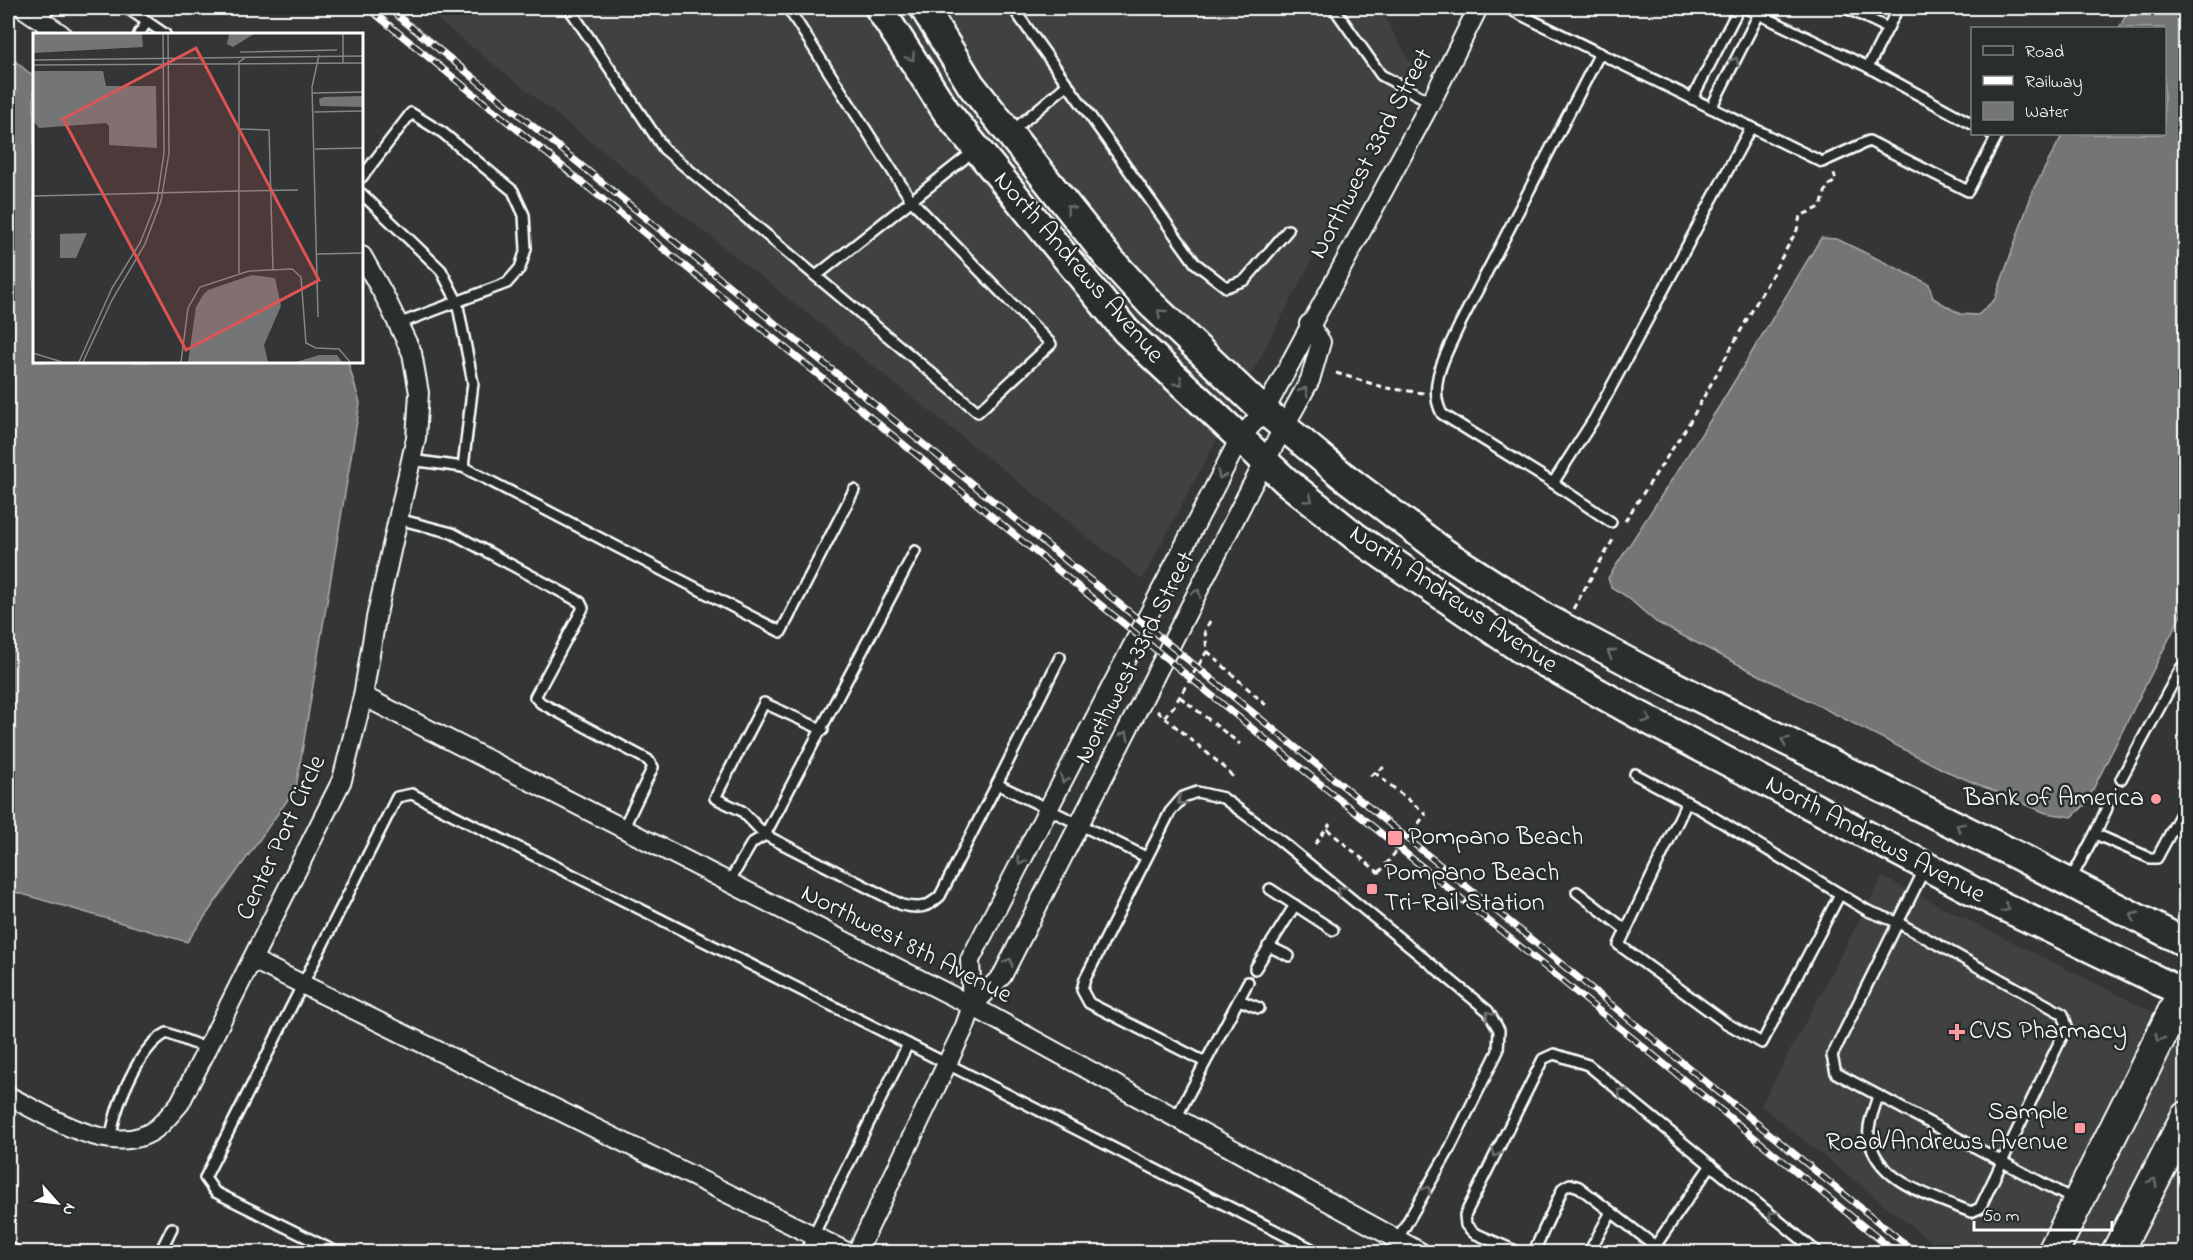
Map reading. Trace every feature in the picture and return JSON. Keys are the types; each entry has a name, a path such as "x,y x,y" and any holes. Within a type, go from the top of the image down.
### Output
{"main road":[{"path":"2053,1252 2184,991"},
{"path":"2117,1252 2184,1122"}],"street":[{"path":"23,8 45,14 60,33"},
{"name":"North Andrews Avenue","path":"879,8 946,111 1126,331 1240,438 1356,537 1522,651 1994,902 2184,991"},
{"name":"North Andrews Avenue","path":"924,8 971,85 1106,255 1144,296 1224,375 1342,475 1445,553 1544,617 1661,679 2186,943"},
{"name":"Northwest 33rd Street","path":"857,1252 948,1062 972,1006 1002,976 1265,460 1275,418 1309,324 1431,102 1478,8"},
{"name":"Center Port Circle","path":"8,1096 94,1137 128,1141 157,1129 180,1103 342,780 363,696 416,438 419,393 412,353 363,258"},
{"name":"Northwest 33rd Street","path":"972,1006 970,960 1240,438 1275,418 1310,380 1321,342 1309,324"},
{"name":"Northwest 8th Avenue","path":"363,696 972,1006 1420,1252"},
{"path":"253,960 847,1252"}],"lane":[{"path":"127,8 164,33"},
{"path":"569,8 664,149 978,412 1051,344 911,200 788,8"},
{"path":"1013,8 1195,263 1207,274 1226,287 1245,280 1288,230"},
{"path":"1334,8 1381,75 1431,102"},
{"path":"1507,8 1822,162 1869,141 1968,191 1997,136 1994,135"},
{"path":"1692,99 1739,8"},
{"path":"1746,8 1868,67 1971,123"},
{"path":"1846,8 1888,28"},
{"path":"1868,67 1898,8"},
{"path":"1711,108 1759,14"},
{"path":"140,33 147,22"},
{"path":"1600,53 1460,324 1440,368 1437,405 1442,414 1611,522"},
{"path":"1010,133 1068,84"},
{"path":"363,176 411,113 443,133 513,191 524,215 526,249 520,268 507,283 398,324"},
{"path":"1553,483 1594,419 1751,127"},
{"path":"816,276 977,149"},
{"path":"363,195 441,270 457,301 473,383 463,467"},
{"path":"411,460 463,467 781,632 854,490"},
{"path":"398,519 452,533 580,602 583,608 535,697 541,703 648,760 653,767 623,829"},
{"path":"729,882 752,843 765,835 915,551"},
{"path":"822,730 765,703 715,798 742,811 765,835 902,905 919,909 929,906 940,896 1060,657"},
{"path":"2121,779 2181,668 2186,666"},
{"path":"1635,774 1687,802 1868,911 1897,922 2063,1014 2067,1026 1980,1208 1971,1212 1903,1183 1882,1164 1869,1136 1878,1096"},
{"path":"997,784 1146,857"},
{"path":"1205,1062 1089,1003 1082,990 1085,979 1170,812 1183,797 1197,792 1223,798 1277,838 1488,1011 1499,1030 1498,1051 1448,1152 1397,1240"},
{"path":"336,1252 215,1192 206,1178 397,797 412,794 948,1062 1318,1252"},
{"path":"1687,802 1619,945 1726,1023 1762,1043 1840,894"},
{"path":"2095,834 2150,858 2157,858 2186,804"},
{"path":"2070,883 2107,808"},
{"path":"1926,866 1832,1056 1836,1073 2078,1202"},
{"path":"1270,889 1333,930"},
{"path":"1576,892 1626,930"},
{"path":"1255,969 1295,905"},
{"path":"1268,946 1289,956"},
{"path":"1176,1119 1248,982"},
{"path":"1239,1000 1259,1008"},
{"path":"111,1139 117,1106 153,1042 167,1033 175,1034 208,1049"},
{"path":"805,1252 908,1044"},
{"path":"1518,1252 1474,1233 1466,1224 1465,1215 1543,1059 1554,1054 1588,1065 1817,1252"},
{"path":"1653,1249 1711,1165"},
{"path":"1537,1252 1536,1247 1563,1188 1570,1184 1579,1187 1611,1212 1653,1249 1663,1252"},
{"path":"1589,1252 1611,1212"},
{"path":"159,1252 172,1228"}],"path":[{"path":"1623,525 1688,425 1797,230 1800,216 1821,207 1827,186 1836,181 1833,168"},
{"path":"1336,373 1386,388 1424,393"},
{"path":"1571,613 1618,533"},
{"path":"1164,717 1180,697 1207,651 1205,632 1210,621"},
{"path":"1207,651 1269,708"},
{"path":"1180,697 1240,744"},
{"path":"1156,710 1235,779"},
{"path":"1370,776 1386,766"},
{"path":"1327,829 1379,873 1426,814 1374,772"},
{"path":"1315,844 1330,824"}],"shaded area":[{"path":"423,8 1379,8 1414,68 1142,580"},
{"path":"1882,877 2185,1028 2185,1252 1944,1252 1761,1106"}],"water":[{"path":"2130,8 2185,8 2185,607 2085,805 2072,817 2046,813 1946,771 1656,622 1626,596 1611,587 1608,578 1720,405 1821,238 1837,239 1929,284 1933,298 1960,314 1978,315 1995,299 2034,188 2062,135 2166,135 2166,27 2120,27"},
{"path":"8,55 33,76 33,363 348,363 360,403 296,788 187,942 8,890"}],"railway":[{"path":"368,8 1895,1252"},
{"path":"388,8 1915,1252"}],"place":[{"name":"Bank of America","path":"2156,799"},
{"name":"Pompano Beach","path":"1395,838"},
{"name":"Pompano Beach Tri-Rail Station","path":"1372,889"},
{"name":"CVS Pharmacy","path":"1957,1032"},
{"name":"Sample Road/Andrews Avenue","path":"2080,1128"}]}
